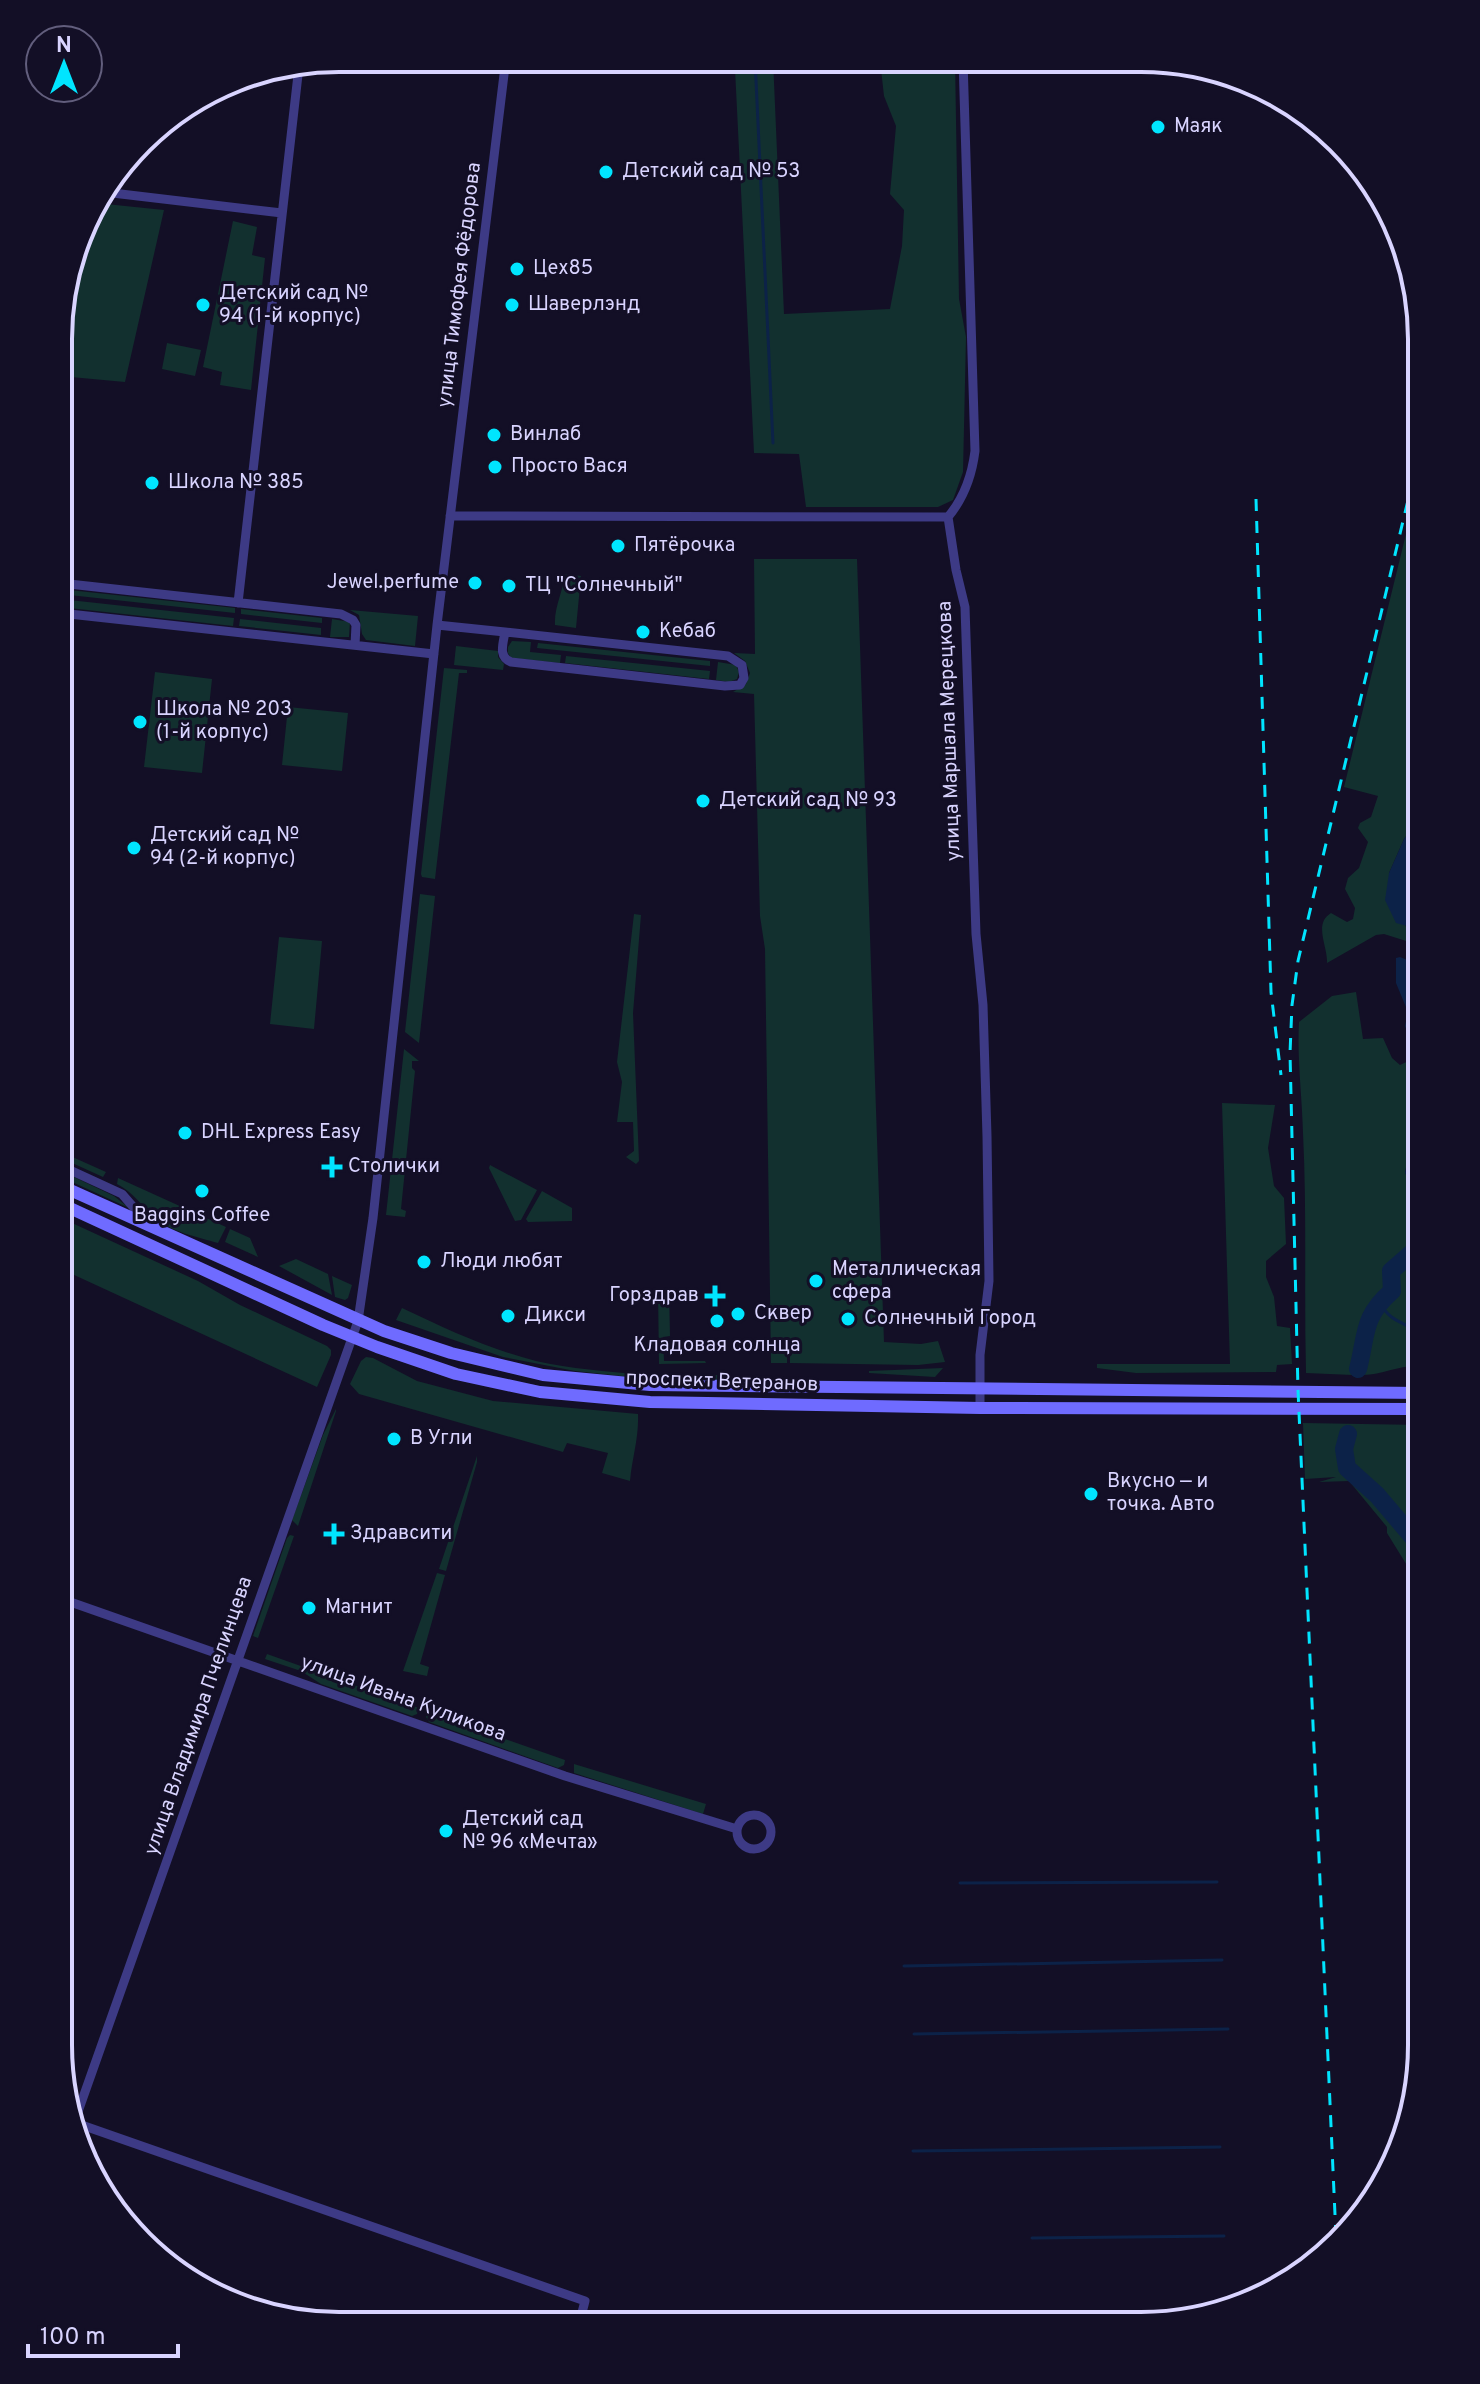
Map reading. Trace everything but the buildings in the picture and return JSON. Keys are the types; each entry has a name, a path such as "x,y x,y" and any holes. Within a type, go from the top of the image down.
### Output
{"main road":[{"name":"проспект Ветеранов","path":"72,1191 358,1321 486,1362 543,1375 650,1385 1407,1393"},
{"name":"проспект Ветеранов","path":"72,1209 354,1337 456,1374 540,1392 650,1402 980,1408 1407,1409"}],"street":[{"path":"450,516 948,517 961,501 975,451 963,72"},
{"name":"улица Тимофея Фёдорова","path":"434,654 504,73"},
{"path":"238,603 298,76"},
{"path":"116,193 282,213"},
{"name":"улица Маршала Мерецкова","path":"948,517 965,607 976,934 983,1005 989,1281 980,1355 980,1408"},
{"path":"72,584 348,616 356,625 355,645"},
{"path":"72,614 434,654"},
{"path":"437,625 505,632 728,656 742,665 744,678 740,685 725,686 511,662 505,660 502,654 505,632"},
{"name":"улица Владимира Пчелинцева","path":"80,2106 358,1321 373,1218 434,654"},
{"path":"72,1171 122,1194 151,1227"},
{"name":"улица Ивана Куликова","path":"72,1602 565,1776 737,1829"},
{"path":"85,2126 585,2301 582,2312"}],"green space":[{"path":"735,72 774,72 784,314 890,309 902,246 904,210 890,194 896,126 884,96 881,72 955,72 959,299 966,337 963,472 953,500 938,507 806,507 799,454 754,453"},
{"path":"109,204 164,210 125,382 72,377 74,304 81,270 92,237"},
{"path":"233,221 257,227 252,255 265,258 251,390 220,385 222,372 203,367"},
{"path":"167,343 201,350 195,376 162,369"},
{"path":"1408,534 1408,834 1389,873 1408,927 1408,941 1384,934 1376,935 1327,963 1323,923 1331,913 1347,922 1353,919 1355,908 1345,889 1348,878 1359,868 1368,842 1358,828 1360,823 1371,817 1378,796 1344,787"},
{"path":"754,559 857,559 884,1342 921,1344 938,1341 945,1362 918,1365 790,1363 790,1343 787,1343 787,1363 771,1363 765,949 760,916 754,694 733,692 746,684 750,673 745,661 734,653 755,654"},
{"path":"565,574 581,576 576,628 555,625"},
{"path":"72,590 235,608 235,613 72,595"},
{"path":"72,600 234,618 233,626 72,608"},
{"path":"241,609 322,618 322,623 241,614"},
{"path":"350,610 418,616 415,646 366,640 359,615"},
{"path":"240,619 321,628 321,635 239,626"},
{"path":"332,619 350,622 349,637 330,637"},
{"path":"512,641 531,642 530,652 561,655 560,663 511,658 508,647"},
{"path":"538,643 710,661 710,666 537,648"},
{"path":"456,646 498,651 498,657 504,664 503,670 454,665"},
{"path":"566,656 710,671 709,679 565,663"},
{"path":"718,662 736,665 739,672 737,679 729,682 716,680"},
{"path":"444,668 467,670 467,673 459,673 435,879 422,877 421,874"},
{"path":"155,672 212,679 202,773 144,767"},
{"path":"288,707 348,713 342,771 282,765"},
{"path":"420,894 435,896 419,1043 405,1032"},
{"path":"634,914 641,915 633,1013 639,1161 636,1164 626,1157 634,1151 633,1122 617,1122 622,1082 617,1062"},
{"path":"279,937 322,941 314,1029 270,1024"},
{"path":"1356,992 1363,1039 1383,1038 1392,1058 1400,1065 1408,1061 1405,1173 1407,1249 1386,1269 1388,1290 1363,1313 1353,1375 1306,1373 1305,1193 1299,1022 1332,996"},
{"path":"404,1049 419,1061 412,1061 415,1071 401,1209 406,1211 405,1217 386,1215"},
{"path":"1222,1103 1275,1105 1268,1148 1274,1186 1284,1198 1286,1244 1266,1261 1266,1277 1274,1297 1277,1326 1290,1328 1292,1364 1277,1365 1276,1372 1136,1373 1097,1368 1097,1364 1230,1364"},
{"path":"72,1157 106,1172 103,1177 72,1163"},
{"path":"490,1165 537,1190 521,1220 515,1221"},
{"path":"72,1176 114,1196 129,1208 72,1182"},
{"path":"118,1178 226,1227 218,1243 168,1227 117,1184"},
{"path":"542,1191 572,1208 572,1221 528,1222 526,1219"},
{"path":"72,1223 198,1281 240,1305 327,1346 331,1355 317,1387 72,1274"},
{"path":"230,1229 250,1238 258,1257 225,1242"},
{"path":"296,1259 328,1274 332,1295 279,1266"},
{"path":"1407,1260 1407,1367 1363,1375 1369,1330 1378,1310 1394,1292 1394,1273"},
{"path":"332,1276 352,1285 345,1300 335,1297"},
{"path":"658,1290 669,1290 670,1336 663,1337 664,1361 706,1363 659,1364"},
{"path":"402,1308 468,1338 536,1361 642,1375 640,1378 575,1371 503,1357 396,1320"},
{"path":"366,1357 417,1381 493,1401 638,1414 630,1481 602,1473 608,1453 567,1443 563,1452 359,1394 350,1384"},
{"path":"943,1368 935,1377 869,1373 869,1371"},
{"path":"657,1375 725,1375 726,1380 662,1379"},
{"path":"336,1409 298,1526 292,1520 323,1435"},
{"path":"1303,1423 1407,1425 1407,1566 1387,1533 1387,1527 1349,1481 1319,1482 1336,1477 1305,1479"},
{"path":"477,1456 446,1571 439,1569"},
{"path":"290,1535 294,1536 258,1638 253,1636"},
{"path":"437,1573 445,1575 420,1664 429,1667 427,1676 403,1671"},
{"path":"267,1654 419,1708 417,1714 412,1716 321,1684 301,1671 265,1659"},
{"path":"428,1712 565,1760 564,1765 558,1768 429,1722 426,1717"},
{"path":"574,1764 706,1804 703,1814 574,1773"}],"water":[{"path":"1408,834 1408,926 1396,923 1385,900 1389,873"},
{"path":"1396,958 1408,960 1408,1011 1396,983"}],"waterway":[{"path":"756,72 773,443"},
{"path":"1358,1369 1370,1318 1392,1291 1391,1271 1407,1257"},
{"path":"1379,1302 1389,1315 1407,1326"},
{"path":"1348,1434 1344,1449 1347,1468 1377,1495 1407,1531"},
{"path":"960,1883 1217,1882"},
{"path":"904,1966 1222,1960"},
{"path":"914,2034 1228,2029"},
{"path":"913,2151 1220,2147"},
{"path":"1032,2238 1224,2236"}],"railway":[{"path":"1336,2228 1298,1390 1290,1053 1292,1005 1298,961 1408,498"},
{"path":"1256,499 1271,992 1281,1075"}],"place":[{"name":"Маяк","path":"1158,127"},
{"name":"Детский сад № 53","path":"606,172"},
{"name":"Цех85","path":"517,269"},
{"name":"Детский сад № 94 (1-й корпус)","path":"203,305"},
{"name":"Шаверлэнд","path":"512,305"},
{"name":"Винлаб","path":"494,435"},
{"name":"Просто Вася","path":"495,467"},
{"name":"Школа № 385","path":"152,483"},
{"name":"Пятёрочка","path":"618,546"},
{"name":"Jewel.perfume","path":"475,583"},
{"name":"ТЦ \"Солнечный\"","path":"509,586"},
{"name":"Кебаб","path":"643,632"},
{"name":"Школа № 203 (1-й корпус)","path":"140,722"},
{"name":"Детский сад № 93","path":"703,801"},
{"name":"Детский сад № 94 (2-й корпус)","path":"134,848"},
{"name":"DHL Express Easy","path":"185,1133"},
{"name":"Столички","path":"332,1167"},
{"name":"Baggins Coffee","path":"202,1191"},
{"name":"Люди любят","path":"424,1262"},
{"name":"Металлическая сфера","path":"816,1281"},
{"name":"Горздрав","path":"715,1296"},
{"name":"Сквер","path":"738,1314"},
{"name":"Дикси","path":"508,1316"},
{"name":"Солнечный Город","path":"848,1319"},
{"name":"Кладовая солнца","path":"717,1321"},
{"name":"В Угли","path":"394,1439"},
{"name":"Вкусно — и точка. Авто","path":"1091,1494"},
{"name":"Здравсити","path":"334,1534"},
{"name":"Магнит","path":"309,1608"},
{"name":"Детский сад № 96 «Мечта»","path":"446,1831"}]}
